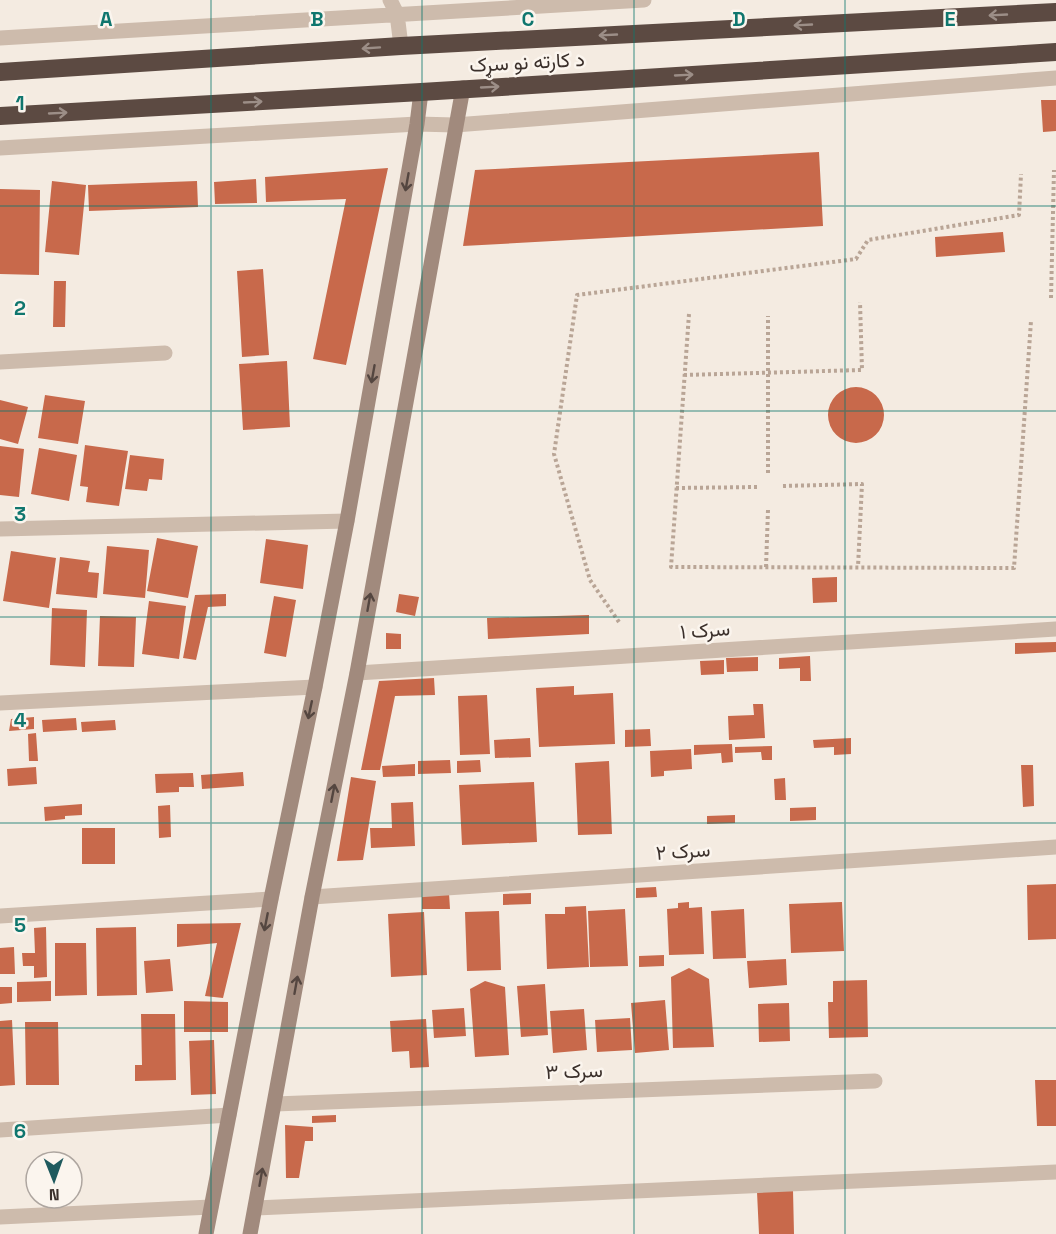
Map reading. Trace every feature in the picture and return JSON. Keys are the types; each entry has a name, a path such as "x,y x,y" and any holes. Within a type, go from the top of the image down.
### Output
{"highway":[{"name":"د کارته نو سړک","path":"0,72 400,46 1056,12"},
{"name":"د کارته نو سړک","path":"0,116 1056,52"}],"street":[{"path":"390,0 397,14 400,46"},
{"path":"0,38 543,3 644,0"},
{"path":"0,148 417,124 455,125 1056,78"},
{"path":"250,1234 312,897 357,673 463,88"},
{"path":"206,1234 270,899 315,687 347,520 421,92"},
{"path":"0,362 165,353"},
{"path":"0,529 347,520"},
{"name":"سرک ۱","path":"357,673 1056,629"},
{"path":"0,703 315,687"},
{"name":"سرک ۲","path":"312,897 1056,847"},
{"path":"0,916 270,899"},
{"name":"سرک ۳","path":"275,1104 875,1081"},
{"path":"0,1130 229,1115"},
{"path":"255,1208 1056,1172"},
{"path":"0,1217 211,1207"}],"path":[{"path":"1051,298 1054,170"},
{"path":"620,622 590,580 554,454 577,295 856,259 868,240 1019,215 1022,174"},
{"path":"684,375 862,370 860,302"},
{"path":"689,314 670,567 1014,568 1031,321"},
{"path":"768,316 766,373 768,474"},
{"path":"783,486 862,484 858,567"},
{"path":"676,488 758,487"},
{"path":"766,567 768,510"}],"building":[{"path":"1041,100 1056,100 1056,131 1043,132"},
{"path":"819,152 823,226 463,246 475,170"},
{"path":"388,168 346,365 313,359 346,199 266,202 265,177"},
{"path":"256,179 257,203 215,204 214,182"},
{"path":"52,181 86,185 79,255 45,252"},
{"path":"197,181 198,207 89,211 88,185"},
{"path":"0,189 40,190 39,275 0,274"},
{"path":"1003,232 1005,252 936,257 935,237"},
{"path":"263,269 269,355 242,357 237,271"},
{"path":"54,281 66,281 65,327 53,327"},
{"path":"287,361 290,427 243,430 239,364"},
{"path":"850,387 862,387 872,391 880,399 884,415 880,431 872,439 862,443 850,443 840,439 832,431 828,421 828,409 832,399 840,391"},
{"path":"45,395 85,401 78,444 38,438"},
{"path":"0,400 28,407 18,444 0,439"},
{"path":"85,445 128,451 119,506 86,502 88,487 80,486"},
{"path":"0,446 24,449 19,497 0,495"},
{"path":"39,448 77,455 69,501 31,494"},
{"path":"130,455 164,459 162,480 149,479 147,491 125,489"},
{"path":"157,538 198,546 188,598 147,591"},
{"path":"266,539 308,545 303,589 260,583"},
{"path":"107,546 149,550 145,598 103,594"},
{"path":"11,551 56,558 49,608 3,601"},
{"path":"60,557 90,561 88,572 99,573 97,598 56,594"},
{"path":"837,577 837,602 813,603 812,578"},
{"path":"226,594 226,606 208,607 196,660 183,658 195,595"},
{"path":"399,594 419,597 415,616 396,612"},
{"path":"274,596 296,600 286,657 264,653"},
{"path":"149,601 186,606 179,659 142,654"},
{"path":"52,608 87,610 85,667 50,665"},
{"path":"589,615 589,634 488,639 487,618"},
{"path":"100,616 136,617 134,667 98,666"},
{"path":"386,633 401,634 401,649 386,649"},
{"path":"1056,642 1056,652 1015,654 1015,643"},
{"path":"810,656 811,681 800,681 800,668 779,669 779,658"},
{"path":"758,657 758,671 727,672 726,658"},
{"path":"724,660 724,674 701,675 700,661"},
{"path":"434,678 435,695 395,696 380,770 361,770 379,681"},
{"path":"574,686 574,695 613,693 615,744 539,747 536,688"},
{"path":"487,695 490,754 460,755 458,696"},
{"path":"753,704 763,704 765,738 729,740 728,716 754,715"},
{"path":"34,717 34,729 9,731 11,719"},
{"path":"76,718 77,730 43,732 42,720"},
{"path":"115,720 116,730 82,732 81,722"},
{"path":"650,729 651,746 625,747 625,730"},
{"path":"36,733 38,761 29,761 28,734"},
{"path":"530,738 531,757 495,758 494,740"},
{"path":"851,738 851,754 834,755 834,747 814,748 813,740"},
{"path":"732,744 733,762 722,763 721,753 694,755 694,745"},
{"path":"772,746 772,760 762,760 761,752 735,753 735,747"},
{"path":"691,749 692,769 664,771 664,776 651,777 650,751"},
{"path":"450,760 451,773 418,774 418,761"},
{"path":"480,760 481,772 457,773 457,761"},
{"path":"609,761 612,834 578,835 575,763"},
{"path":"415,764 415,776 383,777 382,766"},
{"path":"1021,765 1033,765 1034,806 1023,807"},
{"path":"36,767 37,784 8,786 7,769"},
{"path":"243,772 244,786 202,789 201,775"},
{"path":"193,773 194,787 179,787 179,792 156,793 155,774"},
{"path":"351,777 376,781 363,860 337,861"},
{"path":"785,778 786,800 775,800 774,779"},
{"path":"534,782 537,842 462,845 459,785"},
{"path":"413,802 415,846 371,848 370,828 392,828 391,803"},
{"path":"82,804 82,815 45,821 44,807"},
{"path":"170,805 171,837 159,838 158,806"},
{"path":"816,807 816,820 790,821 790,808"},
{"path":"735,815 735,823 707,824 707,816"},
{"path":"82,828 115,828 115,864 82,864"},
{"path":"1056,884 1056,939 1028,940 1027,885"},
{"path":"656,887 657,897 636,898 636,888"},
{"path":"449,893 450,909 422,909 422,895"},
{"path":"531,893 531,904 503,905 503,894"},
{"path":"689,902 689,908 702,907 704,954 669,955 667,909 678,908 678,903"},
{"path":"842,902 844,951 791,953 789,904"},
{"path":"586,906 589,967 547,969 545,914 565,914 565,907"},
{"path":"625,909 628,966 590,967 588,911"},
{"path":"744,909 746,958 713,959 711,911"},
{"path":"499,911 501,970 467,971 465,912"},
{"path":"424,912 427,975 391,977 388,914"},
{"path":"241,923 223,998 205,996 217,943 177,947 177,924"},
{"path":"46,927 47,977 34,978 34,966 23,966 22,953 35,953 34,928"},
{"path":"136,927 137,995 97,996 96,928"},
{"path":"55,943 86,943 87,995 55,996"},
{"path":"14,947 15,974 0,974 0,948"},
{"path":"664,955 664,966 639,967 639,956"},
{"path":"170,959 173,991 146,993 144,961"},
{"path":"786,959 787,985 749,988 747,961"},
{"path":"689,968 709,979 714,1047 673,1048 671,977"},
{"path":"867,980 868,1037 829,1038 828,1002 833,1002 833,981"},
{"path":"51,981 51,1001 17,1002 17,982"},
{"path":"485,981 505,987 509,1055 475,1057 470,989"},
{"path":"545,984 548,1035 521,1037 517,986"},
{"path":"0,987 12,987 12,1003 0,1004"},
{"path":"665,1000 669,1050 635,1053 631,1003"},
{"path":"184,1001 228,1002 228,1032 184,1032"},
{"path":"789,1003 790,1041 759,1042 758,1004"},
{"path":"464,1008 466,1036 434,1038 432,1010"},
{"path":"584,1009 587,1050 553,1053 550,1011"},
{"path":"141,1014 175,1014 176,1080 135,1081 135,1065 142,1065"},
{"path":"630,1018 632,1050 597,1052 595,1020"},
{"path":"426,1019 429,1067 410,1068 409,1051 392,1052 390,1021"},
{"path":"12,1020 15,1085 0,1086 0,1021"},
{"path":"25,1022 58,1022 59,1085 26,1085"},
{"path":"214,1040 216,1094 191,1095 189,1041"},
{"path":"1035,1080 1056,1080 1056,1126 1037,1126"},
{"path":"336,1115 336,1122 312,1123 312,1116"},
{"path":"285,1125 313,1127 313,1141 305,1141 299,1178 286,1178"},
{"path":"793,1190 794,1234 759,1234 757,1192"}]}
